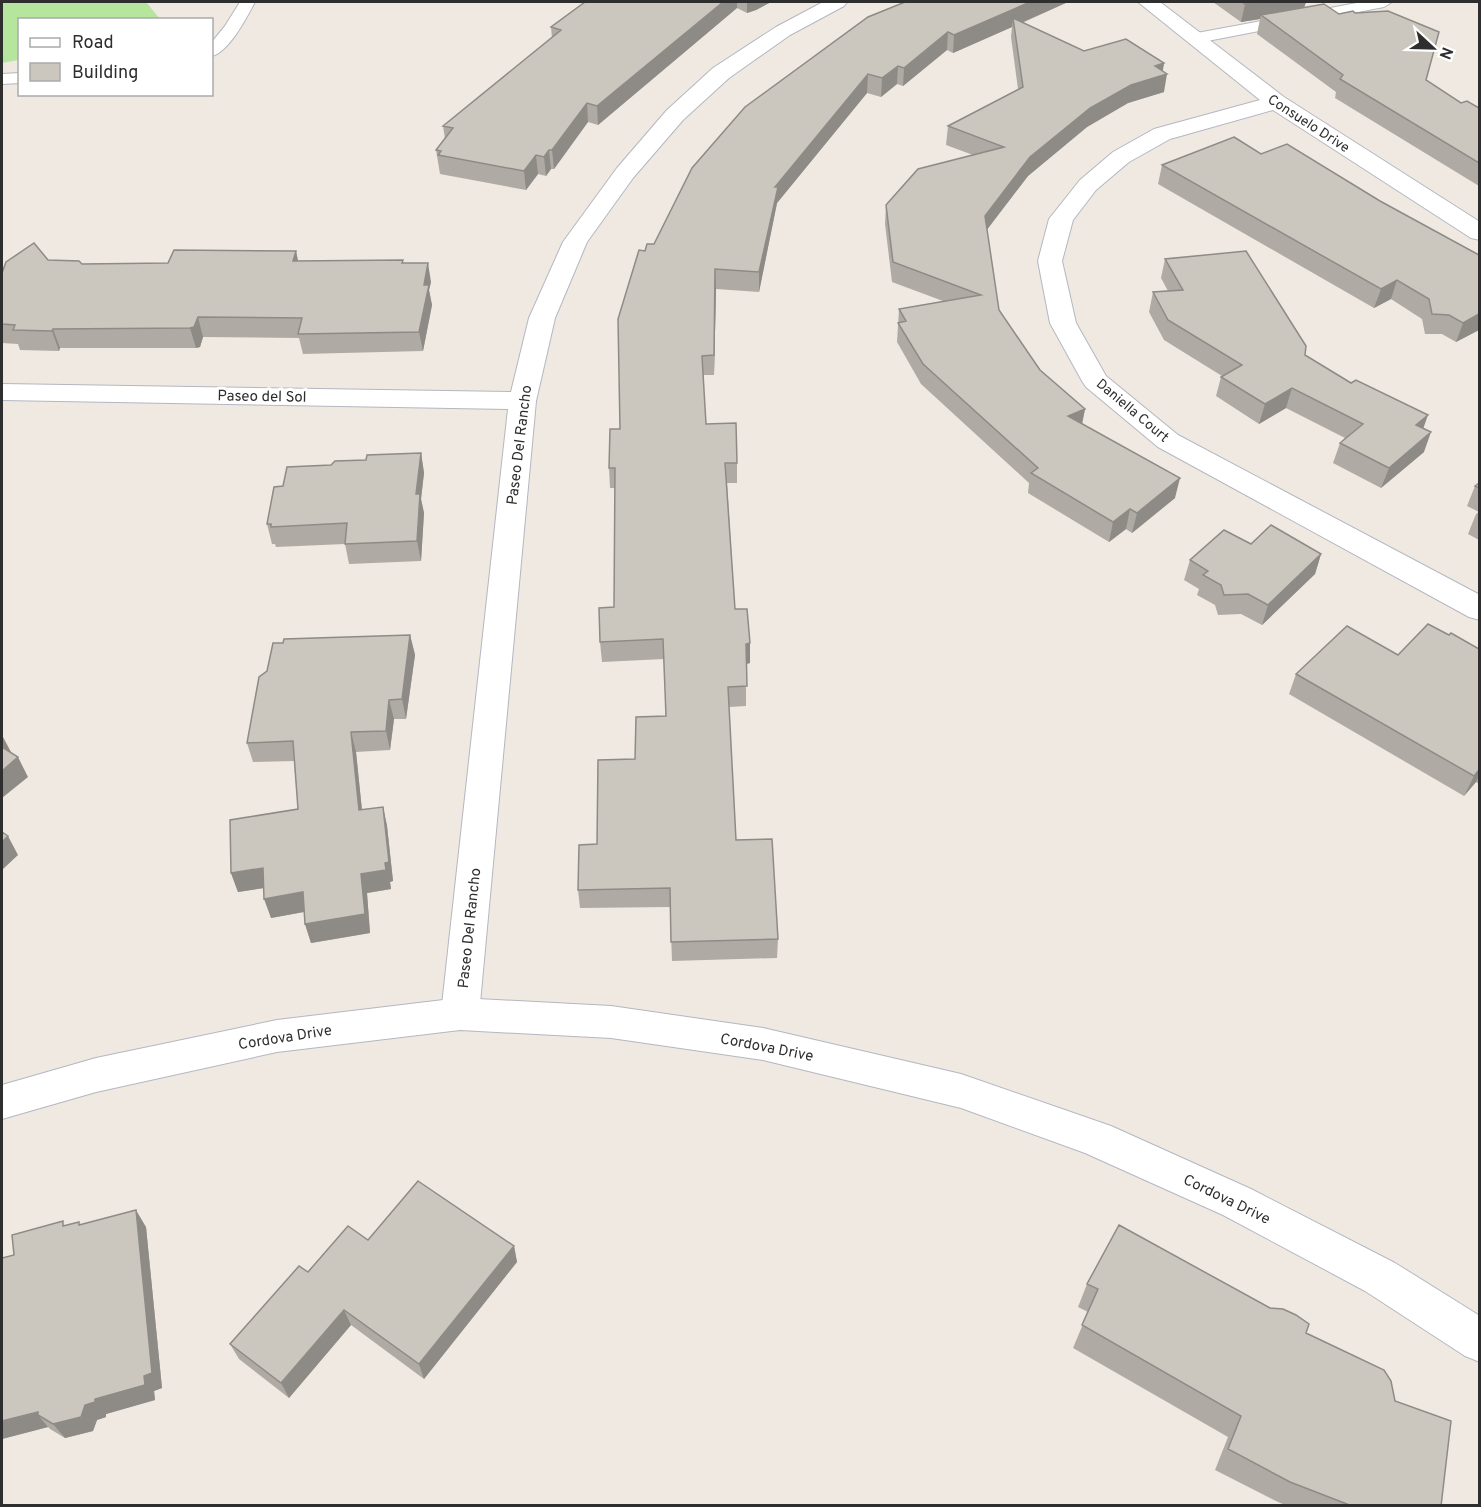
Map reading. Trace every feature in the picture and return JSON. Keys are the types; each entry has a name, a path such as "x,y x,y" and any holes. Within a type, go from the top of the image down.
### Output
{"street":[{"name":"Paseo Del Rancho","path":"460,1014 522,401 542,318 575,242 625,173 675,115 721,73 783,31 837,2"},
{"name":"Consuelo Drive","path":"1148,2 1276,102 1479,233"},
{"name":"Daniella Court","path":"1276,102 1162,134 1121,157 1088,185 1061,219 1050,261 1063,323 1095,381 1168,441 1479,609"},
{"name":"Paseo del Sol","path":"2,392 522,401"},
{"name":"Cordova Drive","path":"2,1102 96,1075 277,1036 460,1014 611,1022 763,1044 962,1091 1098,1139 1237,1202 1380,1276 1479,1341"}],"lane":[{"path":"213,50 235,25 247,2"},
{"path":"1197,38 1384,2"},
{"path":"2,79 18,78"}],"green space":[{"path":"2,2 146,2 159,18 18,18 18,60 2,63"}],"building":[{"path":"585,2 723,2 597,106 587,103 552,150 549,150 544,157 536,155 524,171 438,155 441,151 436,150 453,128 443,126 561,30 551,27"},
{"path":"905,2 1030,2 954,35 948,32 904,68 898,66 882,78 868,74 775,187 778,187 759,272 715,269 714,355 702,356 706,424 736,423 737,463 725,463 735,609 747,609 750,643 746,644 747,686 728,687 736,840 772,839 778,939 671,942 670,888 578,890 579,845 597,844 598,760 635,759 636,717 666,716 663,639 600,642 599,608 614,607 615,468 609,468 610,429 620,429 618,319 639,250 645,251 647,244 654,244 692,168 745,107 868,17"},
{"path":"1324,4 1339,14 1353,11 1355,13 1388,11 1439,32 1426,80 1461,103 1467,101 1479,108 1479,163 1340,79 1343,75 1261,15"},
{"path":"1013,18 1084,51 1126,39 1164,63 1155,66 1167,74 1131,85 1090,108 1030,157 985,216 999,310 1040,370 1085,409 1068,416 1180,478 1137,513 1130,509 1113,522 1031,473 1038,468 923,364 898,323 906,321 899,309 981,295 893,262 886,205 918,169 1004,147 948,126 1023,87"},
{"path":"1234,137 1261,154 1287,144 1380,201 1479,255 1479,314 1463,323 1449,315 1432,314 1429,299 1397,280 1381,289 1162,165"},
{"path":"34,243 48,260 79,261 82,264 168,263 174,250 296,251 293,261 403,260 402,263 428,263 424,285 429,285 419,332 298,334 302,318 198,317 194,327 190,328 13,330 15,325 2,324 2,273 6,262"},
{"path":"1246,251 1306,346 1305,355 1351,383 1356,380 1428,415 1416,425 1431,432 1389,468 1340,443 1363,424 1292,388 1265,404 1221,377 1242,365 1168,320 1153,292 1183,290 1165,259"},
{"path":"421,453 416,494 420,494 417,541 345,544 347,523 271,527 271,524 267,524 274,487 283,486 287,467 331,465 335,461 366,460 367,455"},
{"path":"1271,525 1321,554 1268,605 1248,594 1224,595 1221,585 1203,575 1208,571 1190,560 1224,530 1251,544"},
{"path":"1428,624 1449,635 1451,633 1479,649 1479,770 1474,776 1296,674 1347,626 1398,655"},
{"path":"410,635 402,699 389,700 386,731 351,732 359,810 383,807 389,862 385,863 386,870 361,874 365,914 305,924 303,892 264,899 263,868 231,873 230,820 298,809 293,741 247,743 259,677 267,671 273,643 283,643 284,639"},
{"path":"2,747 18,757 2,771"},
{"path":"2,832 8,836 2,842"},
{"path":"418,1181 514,1246 419,1364 344,1310 281,1383 230,1344 299,1266 308,1272 348,1226 368,1240"},
{"path":"136,1210 152,1373 144,1376 145,1385 95,1399 95,1402 85,1405 81,1417 53,1424 38,1415 38,1412 2,1421 2,1258 14,1255 12,1235 63,1221 63,1226 79,1222 79,1225"},
{"path":"1119,1225 1270,1308 1283,1309 1296,1315 1309,1324 1306,1333 1384,1370 1391,1381 1395,1401 1451,1421 1441,1506 1352,1506 1290,1482 1228,1449 1241,1416 1082,1325 1098,1289 1087,1284"}]}
